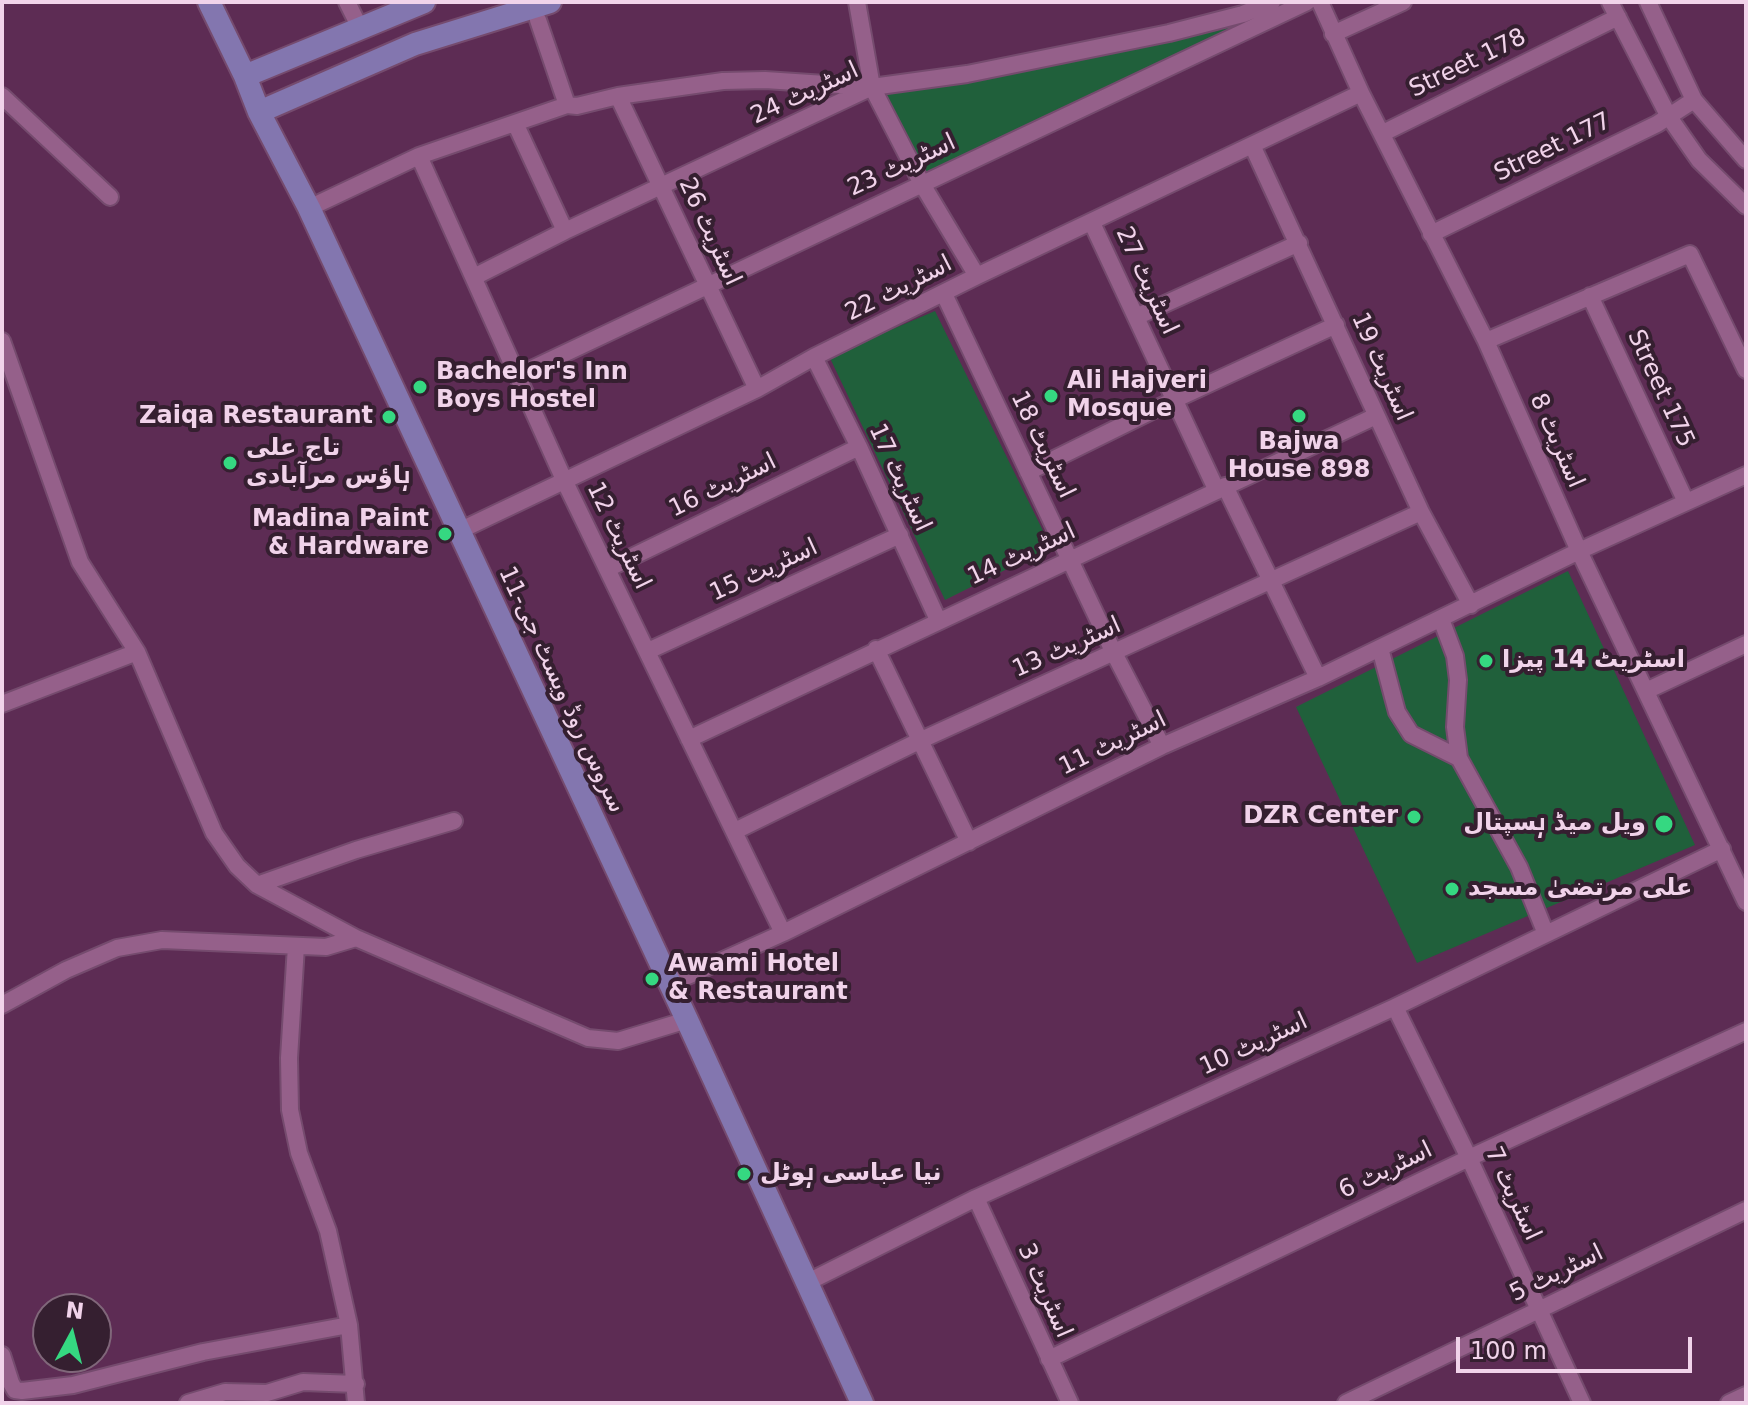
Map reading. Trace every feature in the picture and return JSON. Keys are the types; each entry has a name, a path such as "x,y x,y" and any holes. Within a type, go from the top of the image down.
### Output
{"main road":[{"name":"سروس روڈ ویسٹ جی-11","path":"209,2 259,112 309,208 862,1403"},
{"path":"245,76 424,2"},
{"path":"259,112 415,44 544,11"}],"street":[{"path":"347,2 361,30"},
{"path":"857,2 872,87 922,184 977,276"},
{"name":"اسٹریٹ 24","path":"474,277 872,87 967,74 1154,36 1243,14 1272,2"},
{"name":"اسٹریٹ 23","path":"519,375 1307,2"},
{"name":"اسٹریٹ 8","path":"1320,2 1361,93 1486,341 1579,551 1746,902"},
{"path":"1333,34 1403,2"},
{"path":"1648,2 1694,100 1746,160"},
{"path":"1614,10 1669,117 1699,160 1746,206"},
{"name":"Street 178","path":"1383,133 1614,10"},
{"path":"544,11 567,105"},
{"path":"309,208 419,156 567,105 577,106 618,96 723,81 765,80 872,87"},
{"name":"اسٹریٹ 22","path":"459,531 757,389 814,357 977,276 1361,93"},
{"path":"2,96 110,197"},
{"name":"اسٹریٹ 26","path":"618,96 757,389"},
{"name":"Street 177","path":"1431,234 1669,117 1694,100"},
{"path":"516,125 565,231"},
{"name":"اسٹریٹ 19","path":"1252,145 1421,512 1471,605"},
{"name":"اسٹریٹ 12","path":"419,156 565,482 783,933"},
{"name":"اسٹریٹ 27","path":"1092,223 1176,399 1318,678"},
{"path":"1136,317 1299,243"},
{"path":"1486,341 1690,254 1746,370"},
{"name":"اسٹریٹ 18","path":"944,294 1114,653 1162,746"},
{"name":"Street 175","path":"1590,296 1686,502"},
{"path":"1028,472 1336,325"},
{"path":"3,347 80,562 137,652 214,833 237,866 257,885 356,938 588,1038 618,1041 687,1020"},
{"name":"اسٹریٹ 17","path":"814,357 938,620"},
{"name":"اسٹریٹ 14","path":"689,739 1376,416"},
{"name":"اسٹریٹ 16","path":"607,569 859,447"},
{"name":"اسٹریٹ 11","path":"670,984 783,933 1162,746 1318,678 1686,502 1744,481"},
{"name":"اسٹریٹ 13","path":"735,831 919,741 1421,512"},
{"name":"اسٹریٹ 15","path":"648,651 900,535"},
{"path":"1441,619 1455,656 1458,680 1455,727 1459,758 1519,867 1546,934"},
{"path":"1646,691 1746,644"},
{"path":"1380,648 1397,712 1411,734 1459,758"},
{"path":"876,649 969,842"},
{"path":"2,704 137,652"},
{"path":"257,885 356,850 454,821"},
{"name":"اسٹریٹ 10","path":"806,1283 976,1198 1395,1007 1722,849"},
{"path":"2,1005 53,977 117,948 162,940 326,947 356,938"},
{"path":"296,946 289,1058 290,1110 299,1153 328,1231 349,1325 356,1403"},
{"name":"اسٹریٹ 7","path":"1395,1007 1469,1158 1582,1403"},
{"name":"اسٹریٹ 6","path":"1049,1359 1469,1158 1746,1031"},
{"name":"اسٹریٹ 3","path":"976,1198 1070,1403"},
{"name":"اسٹریٹ 5","path":"1346,1403 1376,1396 1540,1309 1746,1210"},
{"path":"2,1355 15,1390 32,1390 73,1385 203,1352 349,1325"},
{"path":"188,1403 225,1392 267,1393 303,1382 356,1384"},
{"path":"1729,1403 1746,1395"}],"green space":[{"path":"1278,2 1301,2 923,180 880,90"},
{"path":"935,311 1051,547 945,600 829,356"},
{"path":"1568,571 1695,845 1417,963 1296,707"}],"place":[{"name":"Bachelor's Inn Boys Hostel","path":"420,387"},
{"name":"Ali Hajveri Mosque","path":"1051,396"},
{"name":"Bajwa House 898","path":"1299,416"},
{"name":"Zaiqa Restaurant","path":"389,417"},
{"name":"تاج علی ہاؤس مرآبادی","path":"230,463"},
{"name":"Madina Paint & Hardware","path":"445,534"},
{"name":"اسٹریٹ 14 پیزا","path":"1486,661"},
{"name":"DZR Center","path":"1414,817"},
{"name":"ویل میڈ ہسپتال","path":"1664,824"},
{"name":"علی مرتضیٰ مسجد","path":"1452,889"},
{"name":"Awami Hotel & Restaurant","path":"652,979"},
{"name":"نیا عباسی ہوٹل","path":"744,1174"}]}
